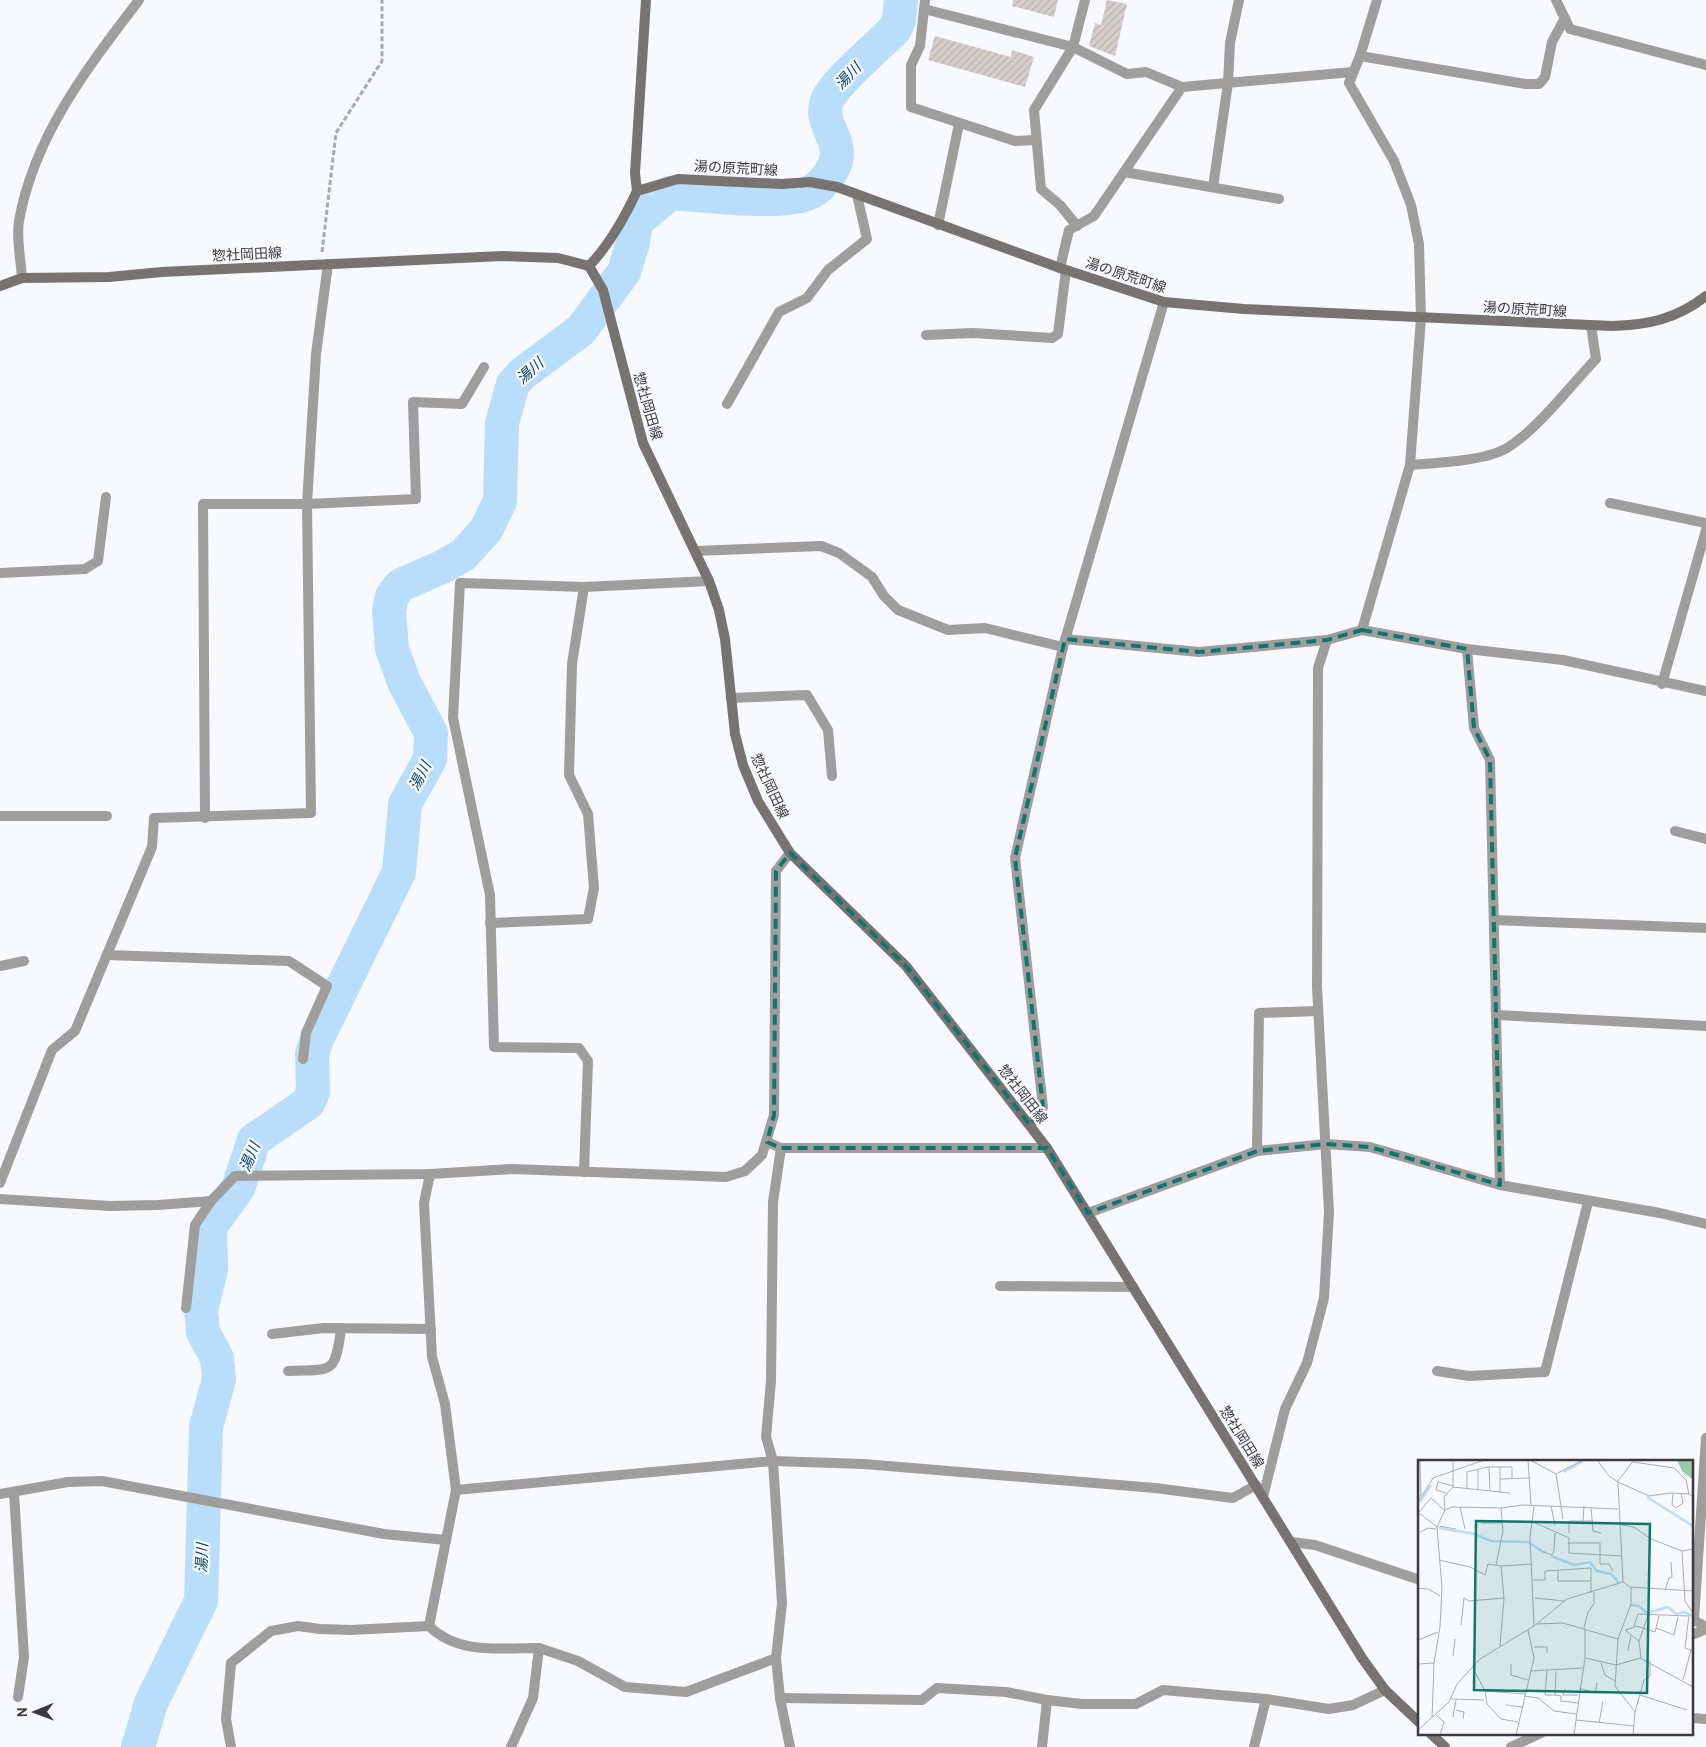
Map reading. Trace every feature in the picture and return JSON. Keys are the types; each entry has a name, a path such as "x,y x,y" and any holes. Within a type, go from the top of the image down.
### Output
{"main road":[{"path":"590,266 604,250 620,226 637,191 634,173 646,0"},
{"name":"湯の原荒町線","path":"637,191 678,179 782,184 810,182 837,187 1063,269 1164,302 1244,310 1591,326 1634,326 1655,323 1673,317 1706,296"},
{"name":"惣社岡田線","path":"0,286 22,278 109,277 162,272 502,256 558,258 590,266 603,290 643,443 710,581 725,639 735,734 743,765 758,801 790,852 906,966 1047,1148 1362,1658 1386,1690 1418,1721"},
{"path":"1431,1734 1444,1747"}],"street":[{"path":"22,278 19,223 37,157 82,76 139,0"},
{"path":"1076,226 1060,205 1041,189 1034,110 1073,47 1084,0"},
{"path":"1213,187 1228,83 1230,43 1238,0"},
{"path":"1362,630 1410,465 1421,318 1419,244 1411,205 1394,161 1348,83 1360,56 1376,0"},
{"path":"1556,0 1570,29 1706,65"},
{"path":"1036,140 1015,141 910,107 911,65 920,46 924,5 1073,47 1127,74 1146,72 1182,87 1353,72"},
{"path":"1360,56 1526,84 1539,84 1545,77 1552,42 1565,18"},
{"path":"926,335 974,333 1052,338 1058,334 1063,269 1069,230 1094,216 1182,87"},
{"path":"938,224 959,124"},
{"path":"1124,172 1279,199"},
{"path":"727,404 779,312 807,298 828,270 867,239 857,195"},
{"path":"0,1183 52,1050 75,1031 152,847 154,818 205,818 311,813 307,504 316,354 325,264"},
{"path":"1030,1125 1043,1107 1014,858 1064,643 1164,302"},
{"path":"1410,465 1463,461 1506,449 1527,432 1596,359 1591,326"},
{"path":"205,818 204,504 307,504 416,499 414,402 462,404 484,366"},
{"path":"0,573 85,569 98,561 106,497"},
{"path":"1610,502 1706,523"},
{"path":"1662,684 1706,530"},
{"path":"696,551 821,546 839,553 872,577 884,596 898,610 948,630 985,628 1064,643 1199,652 1327,640 1362,630 1467,649 1563,660 1662,684 1706,691"},
{"path":"584,1172 588,1061 579,1048 494,1047 490,895 453,718 460,583 584,587 710,581"},
{"path":"490,923 588,920 594,888 588,814 569,775 572,664 584,587"},
{"path":"1263,1497 1285,1409 1307,1363 1324,1298 1329,1212 1318,1011 1318,668 1327,640"},
{"path":"1467,649 1474,728 1490,760 1500,1185"},
{"path":"731,698 807,695 828,730 832,776"},
{"path":"0,816 107,816"},
{"path":"1675,831 1706,839"},
{"path":"186,1308 195,1225 211,1201 235,1176 430,1174 512,1169 726,1177 745,1171 762,1155 774,1115 776,871 790,852"},
{"path":"1494,920 1706,928"},
{"path":"107,955 288,962 327,986 306,1033 303,1059"},
{"path":"0,966 24,961"},
{"path":"1257,1151 1259,1013 1318,1011"},
{"path":"1497,1015 1706,1026"},
{"path":"766,1142 781,1148 1047,1148"},
{"path":"1088,1213 1257,1151 1326,1144 1370,1147 1500,1185 1588,1202 1660,1213 1706,1224"},
{"path":"781,1148 773,1202 771,1381 766,1437 773,1460 782,1603 776,1658 780,1698 790,1747"},
{"path":"429,1626 456,1490 445,1404 432,1357 424,1203 430,1174"},
{"path":"0,1199 110,1206 211,1201"},
{"path":"1437,1371 1469,1376 1545,1372 1588,1202"},
{"path":"1000,1286 1133,1287"},
{"path":"272,1334 324,1328 431,1329"},
{"path":"288,1371 323,1370 331,1366 338,1357 341,1329"},
{"path":"1694,1606 1706,1438"},
{"path":"456,1490 773,1460 873,1464 1155,1488 1233,1498 1256,1485"},
{"path":"0,1494 68,1482 102,1482 384,1534 446,1540"},
{"path":"14,1493 24,1657 18,1697"},
{"path":"1292,1542 1315,1545 1418,1579"},
{"path":"1694,1621 1706,1628"},
{"path":"231,1747 226,1718 231,1663 271,1631 298,1626 351,1630 429,1626 442,1638 459,1645 483,1648 539,1648 578,1661 625,1687 686,1692 776,1658"},
{"path":"1694,1634 1706,1628"},
{"path":"511,1747 533,1698 539,1648"},
{"path":"780,1698 922,1700 937,1688 1006,1692 1047,1700 1082,1704 1136,1704 1163,1690 1266,1699 1329,1709 1353,1705 1386,1690"},
{"path":"1254,1747 1266,1699"},
{"path":"1042,1747 1047,1700"},
{"path":"1511,1747 1539,1734"}],"path":[{"path":"325,264 336,133 382,61 382,0"}],"highlighted area":[{"path":"1362,630 1467,649 1474,728 1490,760 1500,1185 1370,1147 1326,1144 1257,1151 1088,1213 1047,1148 781,1148 767,1142 774,1115 776,871 790,853 906,966 1030,1125 1043,1107 1015,858 1065,639 1199,652 1327,640"}],"building":[{"path":"1013,0 1058,0 1054,17 1012,6"},
{"path":"1107,0 1127,4 1115,56 1089,46 1095,23 1101,25"},
{"path":"935,36 1011,57 1012,50 1034,57 1025,87 928,60"}],"waterway":[{"name":"湯川","path":"138,1747 151,1703 201,1601 206,1427 219,1379 217,1358 203,1332 201,1310 211,1270 210,1227 238,1188 254,1140 308,1103 313,1092 312,1054 317,1039 399,872 405,804 430,759 431,733 404,682 392,649 389,611 392,596 401,585 442,567 463,555 486,530 500,501 502,423 513,384 522,374 581,330 624,272 633,242 636,222 670,193 777,199 812,192 826,179 836,162 837,156 837,149 825,116 827,101 848,74 895,29 899,20 901,0"}]}
